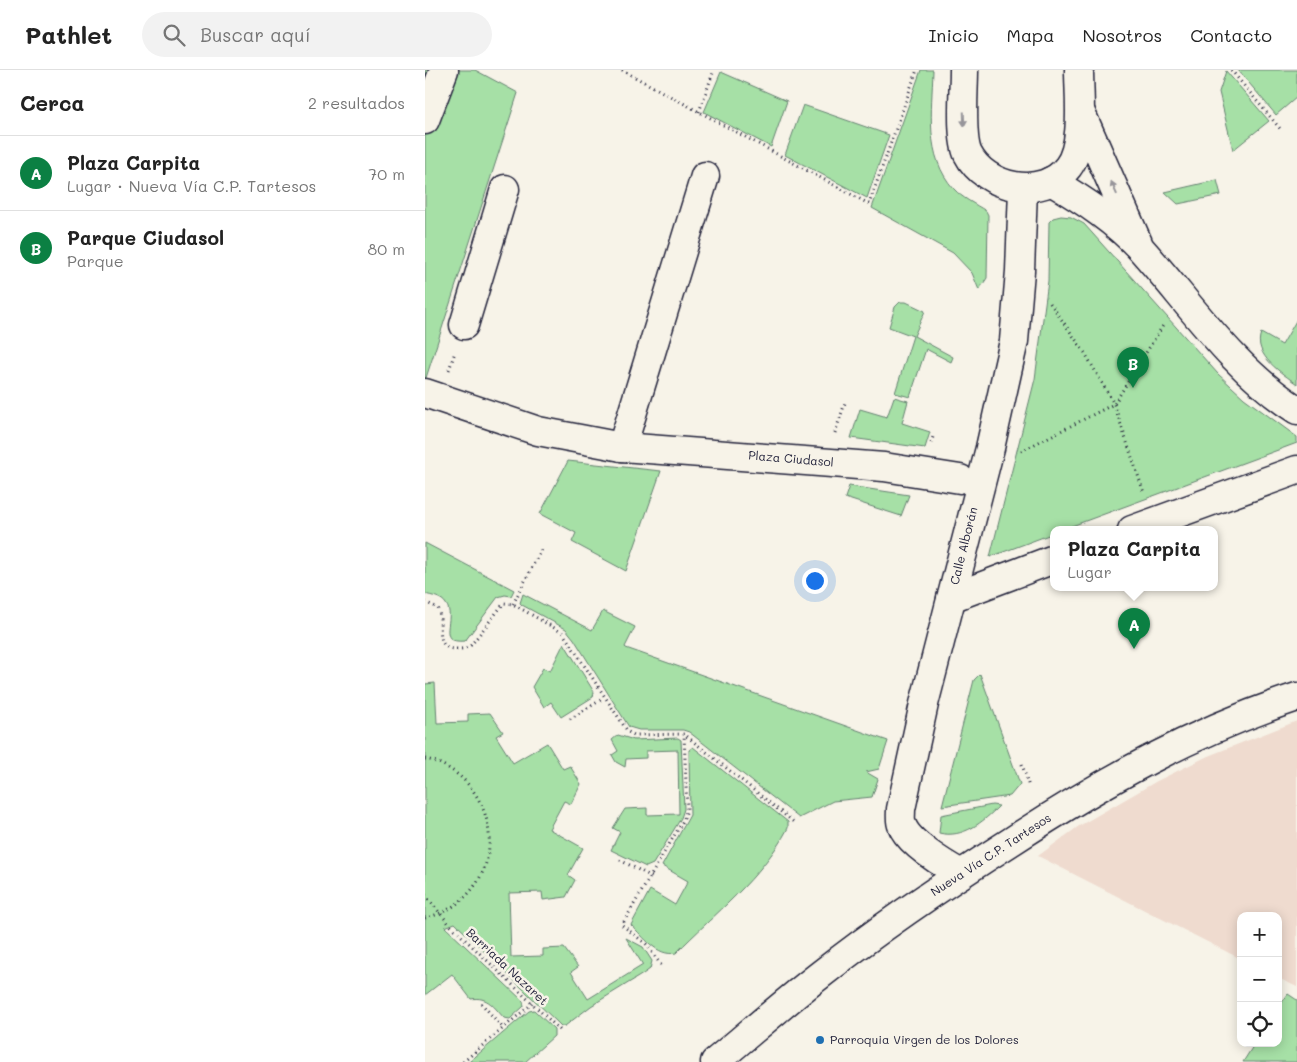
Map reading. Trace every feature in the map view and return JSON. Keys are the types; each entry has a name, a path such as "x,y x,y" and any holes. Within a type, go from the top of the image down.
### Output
{"street":[{"path":"425,120 444,70"},
{"path":"964,70 964,123 967,153 988,177 1023,189 1051,181 1068,167 1077,144 1080,110 1079,70"},
{"path":"1080,110 1141,249"},
{"path":"622,447 705,176"},
{"path":"1051,181 1086,202 1141,249 1181,299 1251,375 1297,410"},
{"path":"464,325 505,189"},
{"name":"Calle Alborán","path":"961,874 932,857 908,834 902,825 901,809 921,713 990,448 1014,341 1020,271 1023,189"},
{"name":"Plaza Ciudasol","path":"433,395 538,431 622,447 884,467 960,479"},
{"path":"1142,526 1297,470"},
{"path":"951,598 1050,561"},
{"name":"Nueva Vía C.P. Tartesos","path":"715,1062 819,976 889,923 961,874 1122,772 1198,734 1297,697"}],"path":[{"path":"622,70 869,204 917,70"},
{"path":"699,112 714,70"},
{"path":"1231,70 1282,131"},
{"path":"1047,300 1085,353 1114,404 1146,498"},
{"path":"1018,453 1114,404 1169,316"},
{"path":"433,395 464,325"},
{"path":"513,604 541,550"},
{"path":"425,602 438,608 441,641 450,650 465,649 471,645 504,603 513,604 563,633 623,727 634,735 684,734 796,824"},
{"path":"570,720 604,698"},
{"path":"661,965 645,944 622,925 685,819 687,809 684,734"},
{"path":"425,759 457,773 477,794 488,820 490,848 482,875 465,899 441,914 425,918"},
{"path":"1022,764 1029,787"},
{"path":"620,860 652,877"},
{"name":"Barriada Nazaret","path":"425,895 450,925 562,1032"},
{"path":"481,1003 503,1028"},
{"path":"463,1062 533,1003"}],"shaded area":[{"path":"1297,721 1297,987 1282,980 1282,912 1237,912 1237,957 1038,856 1079,826 1157,781 1208,756"}],"green space":[{"path":"425,70 475,70 518,93 425,381"},
{"path":"921,70 933,70 932,132 938,162 944,176 957,192 986,211 988,215 987,278 979,290 972,273 953,253 872,208"},
{"path":"1238,70 1297,70 1297,97 1276,115"},
{"path":"1226,71 1269,121 1233,150 1219,92"},
{"path":"721,72 787,101 771,147 704,112"},
{"path":"803,105 889,135 867,198 785,155"},
{"path":"1217,180 1221,195 1178,204 1165,192"},
{"path":"1061,216 1071,217 1084,224 1218,374 1244,398 1297,437 1297,443 1072,526 1050,526 1050,534 990,557 1035,379 1048,281 1049,222 1053,218"},
{"path":"900,302 906,302 925,311 914,336 953,357 951,362 926,349 910,397 895,393 913,336 889,327 895,307"},
{"path":"1297,319 1297,384 1270,363 1261,349 1259,341 1261,333 1282,345"},
{"path":"894,397 908,401 902,423 930,432 925,448 851,438 860,409 887,417"},
{"path":"568,461 661,471 626,571 572,542 576,533 540,514"},
{"path":"849,486 909,495 901,516 845,498"},
{"path":"425,543 514,590 511,596 498,597 465,641 456,641 448,634 449,610 446,604 437,597 425,594"},
{"path":"523,594 592,630 603,611 635,627 626,648 888,741 879,769 866,772 878,779 872,797 833,801 799,818 689,732 683,730 639,730 629,727 574,639 566,629 522,605 520,603"},
{"path":"564,643 594,692 593,697 561,717 551,702 544,707 532,687 543,668 550,671"},
{"path":"980,674 1020,784 1010,796 942,806 974,680"},
{"path":"435,683 437,723 468,722 468,714 490,713 503,732 496,736 513,763 547,743 563,769 570,766 581,784 571,804 564,801 549,829 583,848 568,875 575,880 566,897 543,900 542,892 509,893 511,957 543,956 543,949 564,948 578,967 571,972 588,999 643,965 626,938 643,947 652,961 650,969 591,1006 565,1026 561,1026 455,923 445,927 523,1001 524,1006 510,1019 504,1018 494,1006 486,1001 471,999 452,974 425,995 425,684"},
{"path":"618,735 634,740 678,738 681,740 684,809 681,818 653,864 646,867 611,850 620,832 613,828 625,809 647,808 647,815 679,814 678,750 646,751 646,758 626,759 625,767 616,762 612,755 618,751 612,740"},
{"path":"693,747 788,822 788,828 765,863 737,895 676,953 669,953 663,952 651,945 631,925 650,890 675,905 688,881 662,866 690,815 689,750"},
{"path":"992,805 999,806 972,828 956,834 939,833 941,815"},
{"path":"1288,994 1297,1000 1297,1062 1243,1062 1252,1047 1282,1047 1282,1002"},
{"path":"534,1010 554,1029 554,1036 525,1062 469,1062 529,1011"}],"place":[{"name":"Parque Ciudasol","path":"1133,388"},
{"name":"Plaza Carpita","path":"1134,649"},
{"name":"Parroquia Virgen de los Dolores","path":"820,1040"}]}
